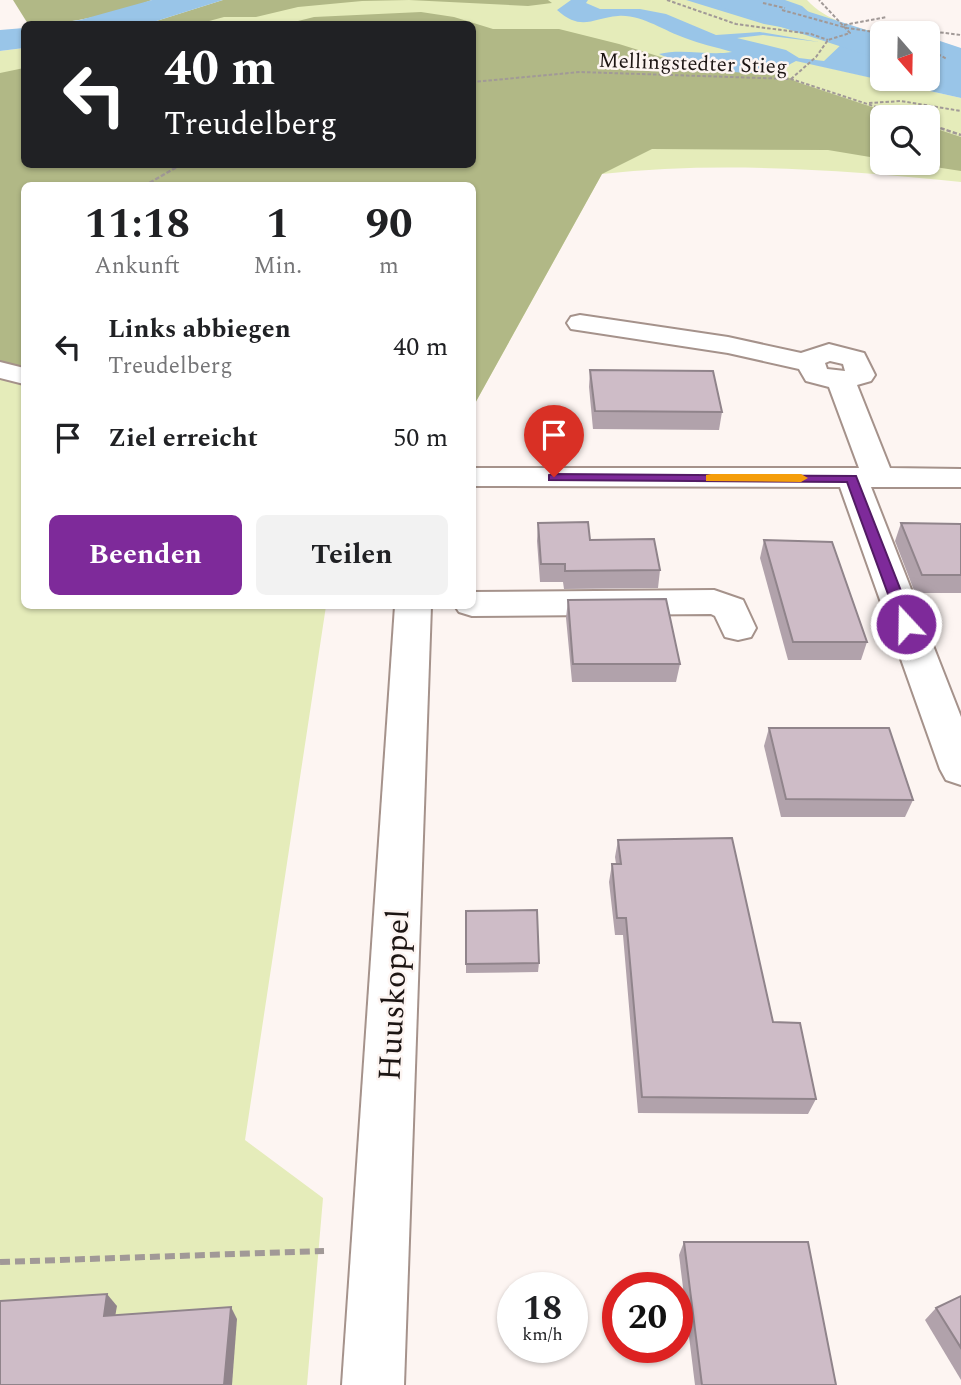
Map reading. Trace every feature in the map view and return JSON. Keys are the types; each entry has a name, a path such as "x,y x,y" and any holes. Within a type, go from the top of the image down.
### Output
{"street":[{"path":"580,323 728,345 811,363 809,359 829,352 854,359 861,375 841,381 865,478 961,769"},
{"path":"0,370 21,375"},
{"path":"476,477 961,478"},
{"path":"476,604 714,602 730,608 738,628"},
{"name":"Huuskoppel","path":"373,1385 413,609"}],"path":[{"path":"667,0 736,24 811,34 828,40"},
{"path":"791,79 808,65 828,40 850,33 819,0"},
{"path":"763,2 799,12 796,13"},
{"path":"782,10 847,28 870,31"},
{"path":"843,25 887,17"},
{"path":"940,32 961,35"},
{"path":"940,56 947,59"},
{"name":"Mellingstedter Stieg","path":"476,81 607,72 791,79 871,105"},
{"path":"865,103 901,101 961,111"},
{"path":"940,128 961,135"},
{"path":"151,182 175,168"},
{"path":"0,1262 380,1249"}],"green space":[{"path":"13,0 152,0 91,18 72,21 26,21"},
{"path":"223,0 807,0 832,18 870,30 870,36 858,37 821,66 870,77 870,91 930,91 961,98 961,182 883,175 940,175 940,105 870,105 870,174 692,168 602,174 476,402 476,182 21,182 21,609 326,609 245,1140 323,1198 307,1385 0,1385 0,51 21,48 21,168 476,168 476,21 156,21"},
{"path":"223,0 409,0 298,7 256,17 224,17 209,21 156,21"},
{"path":"409,0 548,0 552,3 528,6"},
{"path":"421,12 467,21 298,21 314,17"},
{"path":"476,24 493,29 559,29 680,63 752,73 776,71 797,82 870,106 870,157 828,150 652,149 602,174 476,402 476,182 21,182 21,366 0,361 0,73 21,69 21,168 476,168"},
{"path":"940,130 961,137 961,171 940,168"}],"water":[{"path":"152,0 223,0 156,21 72,21"},
{"path":"571,0 588,0 586,3 600,9 640,9 666,14 716,35 760,32 819,42 763,35 737,38 786,50 799,58 824,61 845,41 838,38 870,36 870,78 796,61 776,71 764,73 717,70 684,63 659,54 732,52 627,16 580,22 557,10"},
{"path":"686,0 785,0 802,6 822,24 845,32 831,36 764,24"},
{"path":"21,28 21,48 0,51 0,30"},
{"path":"940,41 961,48 961,98 930,91 940,91"}],"building":[{"path":"590,370 713,371 722,412 595,411"},
{"path":"588,522 590,540 654,539 660,570 565,571 565,564 541,564 538,523"},
{"path":"901,523 961,524 961,575 922,575"},
{"path":"764,540 832,542 867,642 793,642"},
{"path":"666,599 680,664 573,664 568,600"},
{"path":"769,728 889,728 913,800 786,799"},
{"path":"732,838 773,1022 800,1023 816,1099 642,1097 626,918 617,918 612,864 621,864 618,840"},
{"path":"537,910 539,963 466,964 466,911"},
{"path":"684,1242 808,1242 836,1385 702,1385 693,1314 693,1272 688,1272"},
{"path":"107,1294 104,1316 231,1307 224,1385 0,1385 0,1301"},
{"path":"961,1296 961,1348 936,1308"}],"waterway":[{"path":"736,0 870,44"}],"slow traffic":[{"path":"711,478 801,478"}],"route":[{"path":"554,477 852,478 906,624"}]}
